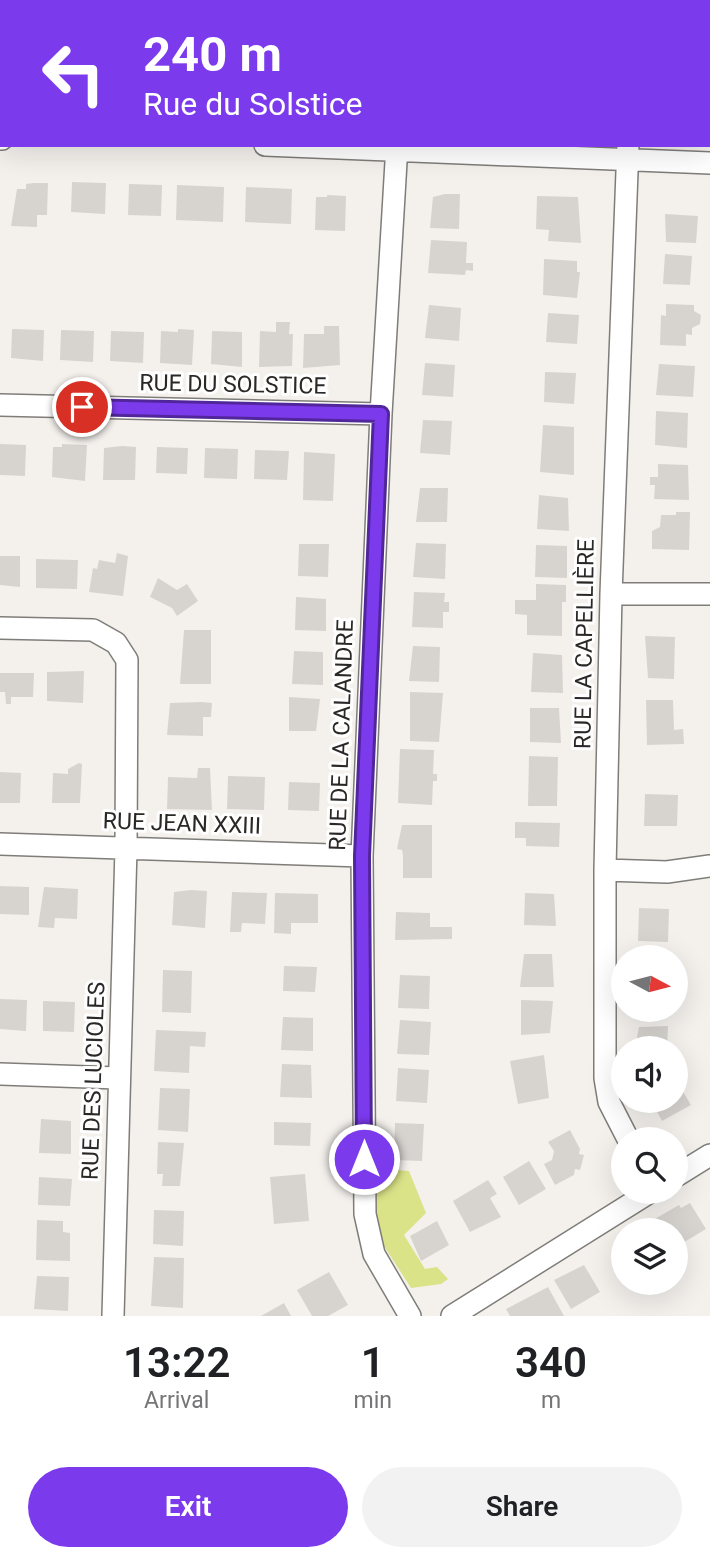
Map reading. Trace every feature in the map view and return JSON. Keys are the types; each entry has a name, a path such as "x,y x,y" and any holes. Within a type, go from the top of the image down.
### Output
{"street":[{"path":"397,147 627,152 710,163"},
{"name":"RUE DE LA CALANDRE","path":"397,147 381,414 362,856 365,1214 374,1254 410,1316"},
{"name":"RUE LA CAPELLIÈRE","path":"622,1127 609,1102 605,1078 605,870 611,594 627,152"},
{"name":"RUE DU SOLSTICE","path":"0,405 381,414"},
{"path":"611,594 710,594"},
{"name":"RUE DES LUCIOLES","path":"0,628 93,630 116,643 127,660 126,848 113,1316"},
{"name":"RUE JEAN XXIII","path":"0,844 362,856"},
{"path":"605,870 667,872 710,866"},
{"path":"0,1074 118,1078"},
{"path":"688,1169 710,1155"},
{"path":"452,1316 631,1204"}],"green space":[{"path":"372,1168 409,1171 426,1213 404,1235 425,1269 437,1267 448,1279 441,1284 411,1288 368,1221"}],"building":[{"path":"72,182 106,183 105,214 71,212"},
{"path":"48,183 47,215 37,215 37,227 11,226 17,189 26,189 26,184"},
{"path":"129,184 162,185 161,216 128,215"},
{"path":"177,185 224,187 223,222 176,220"},
{"path":"246,187 292,189 291,224 245,222"},
{"path":"460,194 459,229 430,228 433,197"},
{"path":"346,196 345,231 315,230 316,197"},
{"path":"537,196 578,197 581,243 548,241 549,230 536,229"},
{"path":"665,214 698,216 696,243 666,242"},
{"path":"431,240 467,242 466,263 473,263 473,271 466,270 465,275 428,273"},
{"path":"665,254 692,256 690,285 663,284"},
{"path":"544,259 577,261 577,272 580,272 577,298 543,295"},
{"path":"666,304 694,305 694,311 701,315 700,324 692,328 692,335 686,334 686,346 660,345 661,315 666,316"},
{"path":"429,305 461,308 459,341 425,338"},
{"path":"548,313 579,315 577,344 546,342"},
{"path":"276,322 290,322 289,334 293,334 292,366 259,367 260,331 276,332"},
{"path":"324,326 339,326 340,365 303,368 304,334 324,334"},
{"path":"12,329 44,330 43,361 11,358"},
{"path":"178,329 194,330 192,365 160,363 161,331 178,332"},
{"path":"61,330 94,331 93,362 60,360"},
{"path":"111,331 144,332 143,363 110,361"},
{"path":"212,331 242,332 242,367 211,364"},
{"path":"425,363 455,365 453,397 422,395"},
{"path":"659,364 695,366 693,397 656,395"},
{"path":"545,372 576,373 574,404 544,402"},
{"path":"656,411 688,413 687,448 655,445"},
{"path":"423,420 452,421 450,455 420,453"},
{"path":"543,425 574,427 574,475 540,472"},
{"path":"0,444 26,445 25,476 0,475"},
{"path":"62,444 87,445 85,481 52,477 53,447 62,447"},
{"path":"136,447 135,480 103,480 104,448"},
{"path":"157,447 188,448 187,474 156,473"},
{"path":"205,448 238,449 237,479 204,478"},
{"path":"255,450 289,451 287,480 254,479"},
{"path":"304,452 335,454 333,501 303,500"},
{"path":"658,464 688,465 689,500 654,499 655,485 650,485 650,477 658,477"},
{"path":"420,488 448,488 447,522 416,522"},
{"path":"539,495 568,498 569,531 537,529"},
{"path":"676,512 690,512 689,550 652,549 652,531 660,527 661,515 676,515"},
{"path":"416,543 446,544 445,579 413,577"},
{"path":"299,544 329,544 328,577 298,576"},
{"path":"536,545 567,546 567,578 535,577"},
{"path":"117,553 128,556 123,596 89,592 93,568 97,569 99,560 115,563"},
{"path":"0,556 20,556 20,587 0,585"},
{"path":"36,559 78,560 77,589 36,588"},
{"path":"158,578 177,590 187,584 198,601 177,616 172,608 150,597"},
{"path":"536,584 566,585 566,602 562,602 562,636 527,635 527,615 515,614 515,600 536,600"},
{"path":"414,592 445,593 444,602 449,602 449,612 443,612 443,628 412,627"},
{"path":"296,597 326,599 326,631 295,630"},
{"path":"184,630 211,630 211,684 180,684"},
{"path":"645,636 675,637 674,679 648,678"},
{"path":"413,646 440,647 439,682 409,681"},
{"path":"294,651 323,652 323,685 292,684"},
{"path":"533,653 562,655 563,693 531,692"},
{"path":"84,671 83,703 47,701 47,672"},
{"path":"0,673 34,673 33,697 11,697 11,704 6,704 5,692 0,692"},
{"path":"410,692 443,693 439,742 410,741"},
{"path":"289,697 320,699 316,731 289,731"},
{"path":"646,700 673,700 674,730 683,729 684,744 647,745"},
{"path":"170,703 212,703 211,717 203,717 203,736 167,735"},
{"path":"530,708 559,708 561,743 530,742"},
{"path":"400,749 434,750 433,774 437,774 437,781 433,781 432,805 398,803"},
{"path":"529,756 558,757 557,806 528,806"},
{"path":"82,764 80,803 52,803 53,773 68,774 68,769"},
{"path":"198,768 210,768 212,810 167,809 168,777 197,778"},
{"path":"0,772 21,773 20,803 0,803"},
{"path":"228,776 265,777 264,810 227,809"},
{"path":"289,782 320,783 319,811 288,810"},
{"path":"645,794 678,795 677,826 644,826"},
{"path":"515,822 560,823 559,847 526,846 526,838 515,838"},
{"path":"402,825 432,825 432,878 403,878 402,850 397,849"},
{"path":"0,886 29,887 29,915 0,914"},
{"path":"44,887 78,889 77,919 55,918 54,928 38,927"},
{"path":"207,891 205,928 172,925 174,892"},
{"path":"232,892 267,893 265,924 242,923 241,932 230,932"},
{"path":"275,893 318,894 318,923 291,923 291,934 274,933"},
{"path":"525,893 554,894 556,926 524,925"},
{"path":"639,908 669,909 668,942 638,941"},
{"path":"396,912 430,913 430,927 452,927 452,939 395,940"},
{"path":"524,954 552,954 554,987 520,987"},
{"path":"284,966 317,967 315,992 283,991"},
{"path":"163,970 192,971 191,1013 162,1012"},
{"path":"400,975 430,976 429,1009 398,1008"},
{"path":"0,999 27,1000 26,1031 0,1029"},
{"path":"521,1000 553,1001 550,1033 521,1035"},
{"path":"43,1001 75,1002 74,1032 43,1031"},
{"path":"283,1017 313,1018 313,1051 281,1050"},
{"path":"400,1020 431,1022 429,1055 397,1054"},
{"path":"668,1026 668,1036 637,1036 639,1027"},
{"path":"156,1030 206,1032 205,1047 190,1046 189,1073 154,1071"},
{"path":"544,1055 549,1098 518,1104 510,1061"},
{"path":"282,1064 311,1065 312,1098 280,1097"},
{"path":"398,1068 429,1070 427,1103 396,1101"},
{"path":"160,1088 190,1089 188,1132 158,1130"},
{"path":"658,1113 676,1113 662,1121"},
{"path":"41,1119 71,1121 71,1154 39,1153"},
{"path":"274,1122 311,1123 310,1146 274,1145"},
{"path":"395,1123 424,1124 422,1161 394,1160"},
{"path":"570,1130 580,1149 579,1154 584,1155 580,1170 575,1169 574,1175 555,1185 544,1164 552,1160 554,1151 548,1142"},
{"path":"158,1142 184,1143 180,1186 162,1186 163,1174 157,1174"},
{"path":"529,1161 546,1189 519,1205 503,1177"},
{"path":"305,1174 309,1221 274,1224 270,1177"},
{"path":"39,1177 72,1179 70,1206 38,1205"},
{"path":"488,1180 497,1194 490,1198 501,1217 470,1232 453,1201"},
{"path":"690,1203 706,1229 688,1240 688,1218 656,1218 679,1205 681,1208"},
{"path":"154,1210 184,1211 183,1246 153,1244"},
{"path":"37,1220 63,1221 63,1232 70,1233 70,1261 36,1260"},
{"path":"437,1221 449,1245 421,1261 410,1236"},
{"path":"154,1257 184,1258 183,1308 151,1306"},
{"path":"584,1265 600,1292 571,1309 554,1280"},
{"path":"329,1272 348,1305 328,1316 312,1316 297,1290"},
{"path":"37,1276 69,1277 68,1311 34,1309"},
{"path":"548,1287 564,1316 510,1316 506,1309"},
{"path":"284,1303 291,1316 261,1316"}],"route":[{"path":"82,407 381,414 362,856 364,1159"}]}
